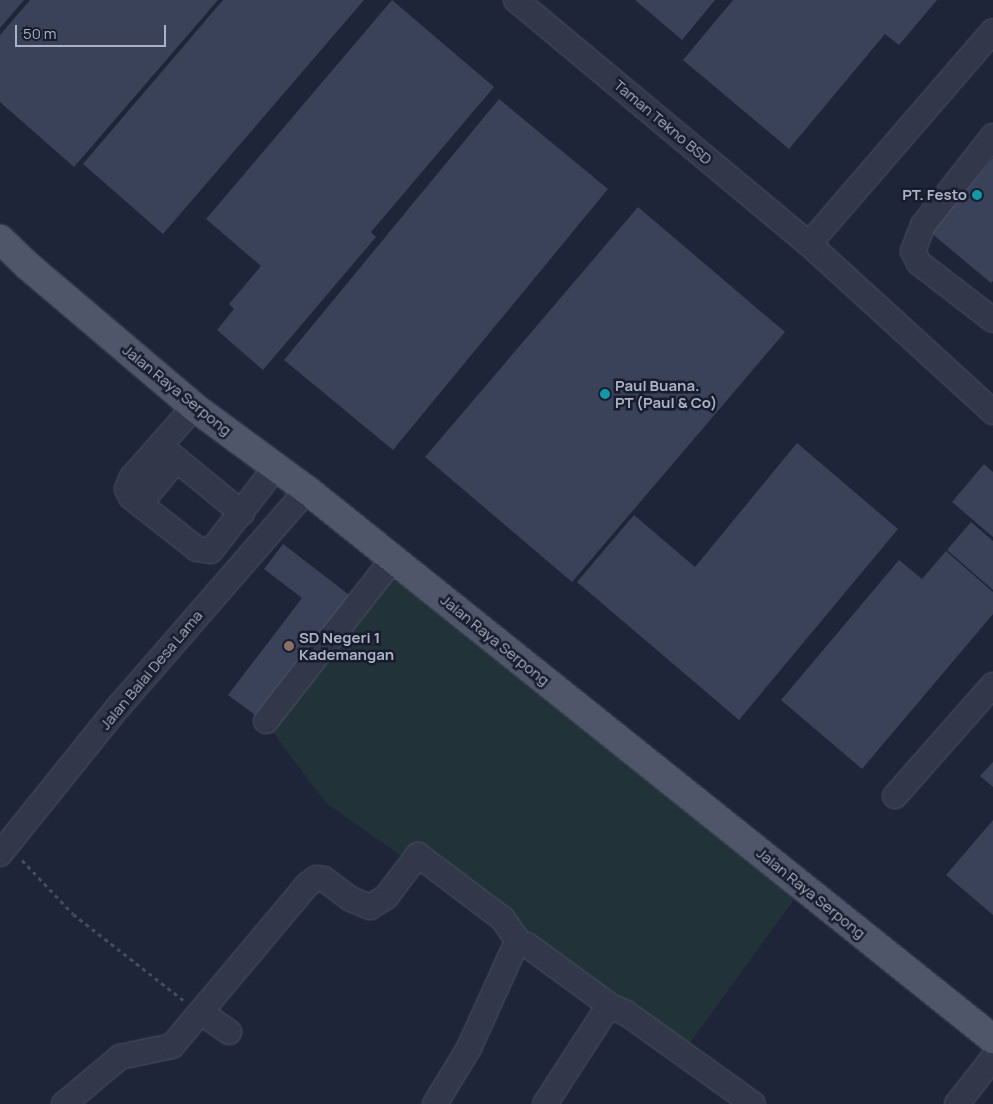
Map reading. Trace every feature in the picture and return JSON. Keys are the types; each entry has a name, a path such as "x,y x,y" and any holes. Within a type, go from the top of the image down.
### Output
{"main road":[{"name":"Jalan Raya Serpong","path":"0,239 28,266 194,407 307,490 993,1039"}],"street":[{"name":"Taman Tekno BSD","path":"516,0 809,244 993,412"},
{"path":"809,244 993,31"},
{"path":"993,136 923,225 913,251 919,263 993,320"},
{"path":"194,407 140,504 196,549 206,553 211,551 275,468"},
{"path":"168,452 242,513"},
{"name":"Jalan Balai Desa Lama","path":"4,850 120,705 307,490"},
{"path":"266,721 393,559"},
{"path":"896,796 993,685"},
{"path":"64,1104 120,1057 172,1046 202,1014 311,881 324,879 351,899 370,907 386,897 418,855 503,919 519,942 527,945 612,1006 633,1018 753,1104"},
{"path":"435,1104 468,1048 513,947 519,942"},
{"path":"546,1104 612,1006"},
{"path":"202,1014 230,1032"},
{"path":"957,1104 993,1058"}],"path":[{"path":"4,850 80,919 202,1014"}],"shaded area":[{"path":"380,560 803,887 682,1054 326,803 258,713"}],"building":[{"path":"0,0 24,0 0,28"},
{"path":"30,0 218,0 74,167 0,102 0,35"},
{"path":"223,0 364,0 163,234 83,164"},
{"path":"392,0 494,87 371,232 376,237 263,370 217,330 234,309 229,304 261,266 206,219"},
{"path":"635,0 715,0 682,40"},
{"path":"733,0 937,0 899,45 885,34 789,149 683,60"},
{"path":"499,99 608,189 393,450 284,360"},
{"name":"PT. Festo","path":"993,158 993,281 991,283 930,232"},
{"name":"Paul Buana. PT (Paul & Co)","path":"638,207 785,332 572,582 425,457"},
{"path":"797,443 898,529 739,720 577,582 634,515 695,567"},
{"path":"984,464 993,472 993,537 952,502"},
{"path":"971,522 993,541 993,590 947,550"},
{"name":"SD Negeri 1 Kademangan","path":"283,544 352,597 259,718 228,695 302,598 264,569"},
{"path":"946,551 993,592 993,614 862,769 781,700 899,560 922,579"},
{"path":"993,762 993,787 980,776"},
{"path":"993,820 993,915 946,875"}],"place":[{"name":"PT. Festo","path":"977,195"},
{"name":"Paul Buana. PT (Paul & Co)","path":"605,394"},
{"name":"SD Negeri 1 Kademangan","path":"289,646"}]}
